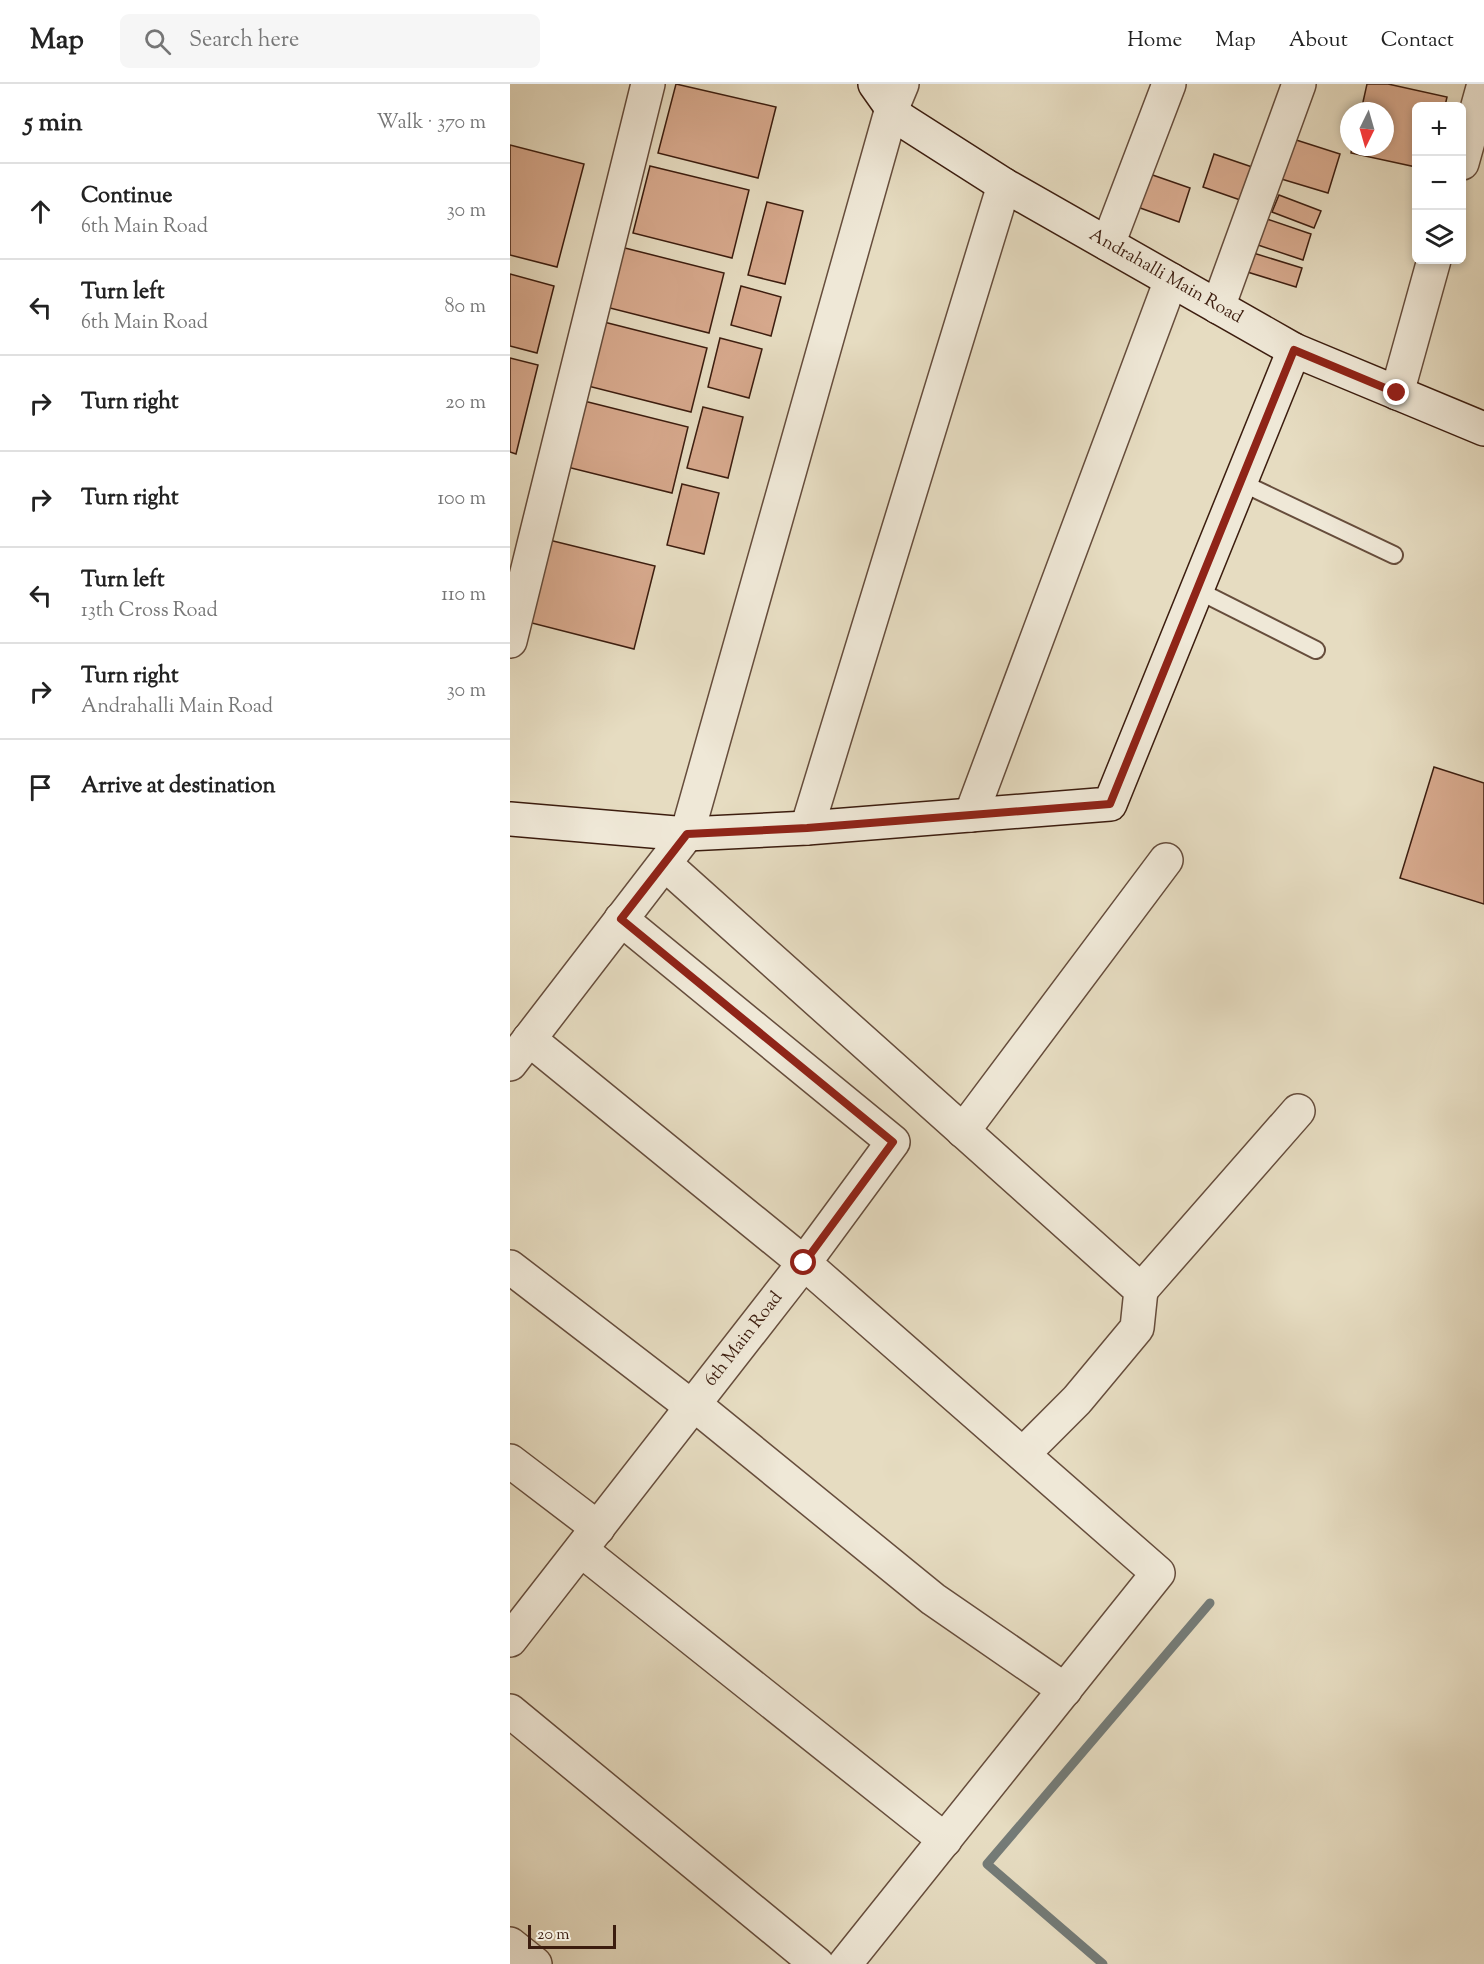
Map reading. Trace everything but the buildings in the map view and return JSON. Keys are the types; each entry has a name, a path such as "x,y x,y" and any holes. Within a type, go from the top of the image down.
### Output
{"street":[{"path":"510,641 648,84"},
{"path":"1108,244 1169,84"},
{"path":"1218,307 1299,84"},
{"path":"1463,156 1484,84"},
{"path":"845,1964 1158,1573 804,1263 520,1052 687,834 890,92"},
{"name":"Andrahalli Main Road","path":"890,92 899,118 1004,185 1218,307 1294,350 1484,429"},
{"path":"807,828 1004,185"},
{"path":"1397,393 1433,264"},
{"path":"971,815 1171,280"},
{"path":"510,819 687,834 807,828 1110,804 1294,350"},
{"path":"963,1131 1166,860"},
{"path":"665,864 1140,1290"},
{"name":"6th Main Road","path":"510,1640 804,1263 893,1142 621,919"},
{"path":"1023,1455 1077,1400 1137,1328 1140,1290 1298,1111"},
{"path":"510,1267 692,1407 710,1418 933,1599 1065,1690"},
{"path":"510,1461 589,1539 945,1840"},
{"path":"510,1711 817,1964"},
{"path":"510,1944 535,1964"}],"lane":[{"path":"1240,482 1394,555"},
{"path":"1197,590 1316,650"}],"waterway":[{"path":"1103,1964 987,1864 1210,1603"}],"route":[{"path":"804,1263 893,1142 621,919 687,834 807,828 1110,804 1294,350 1397,393"}]}
